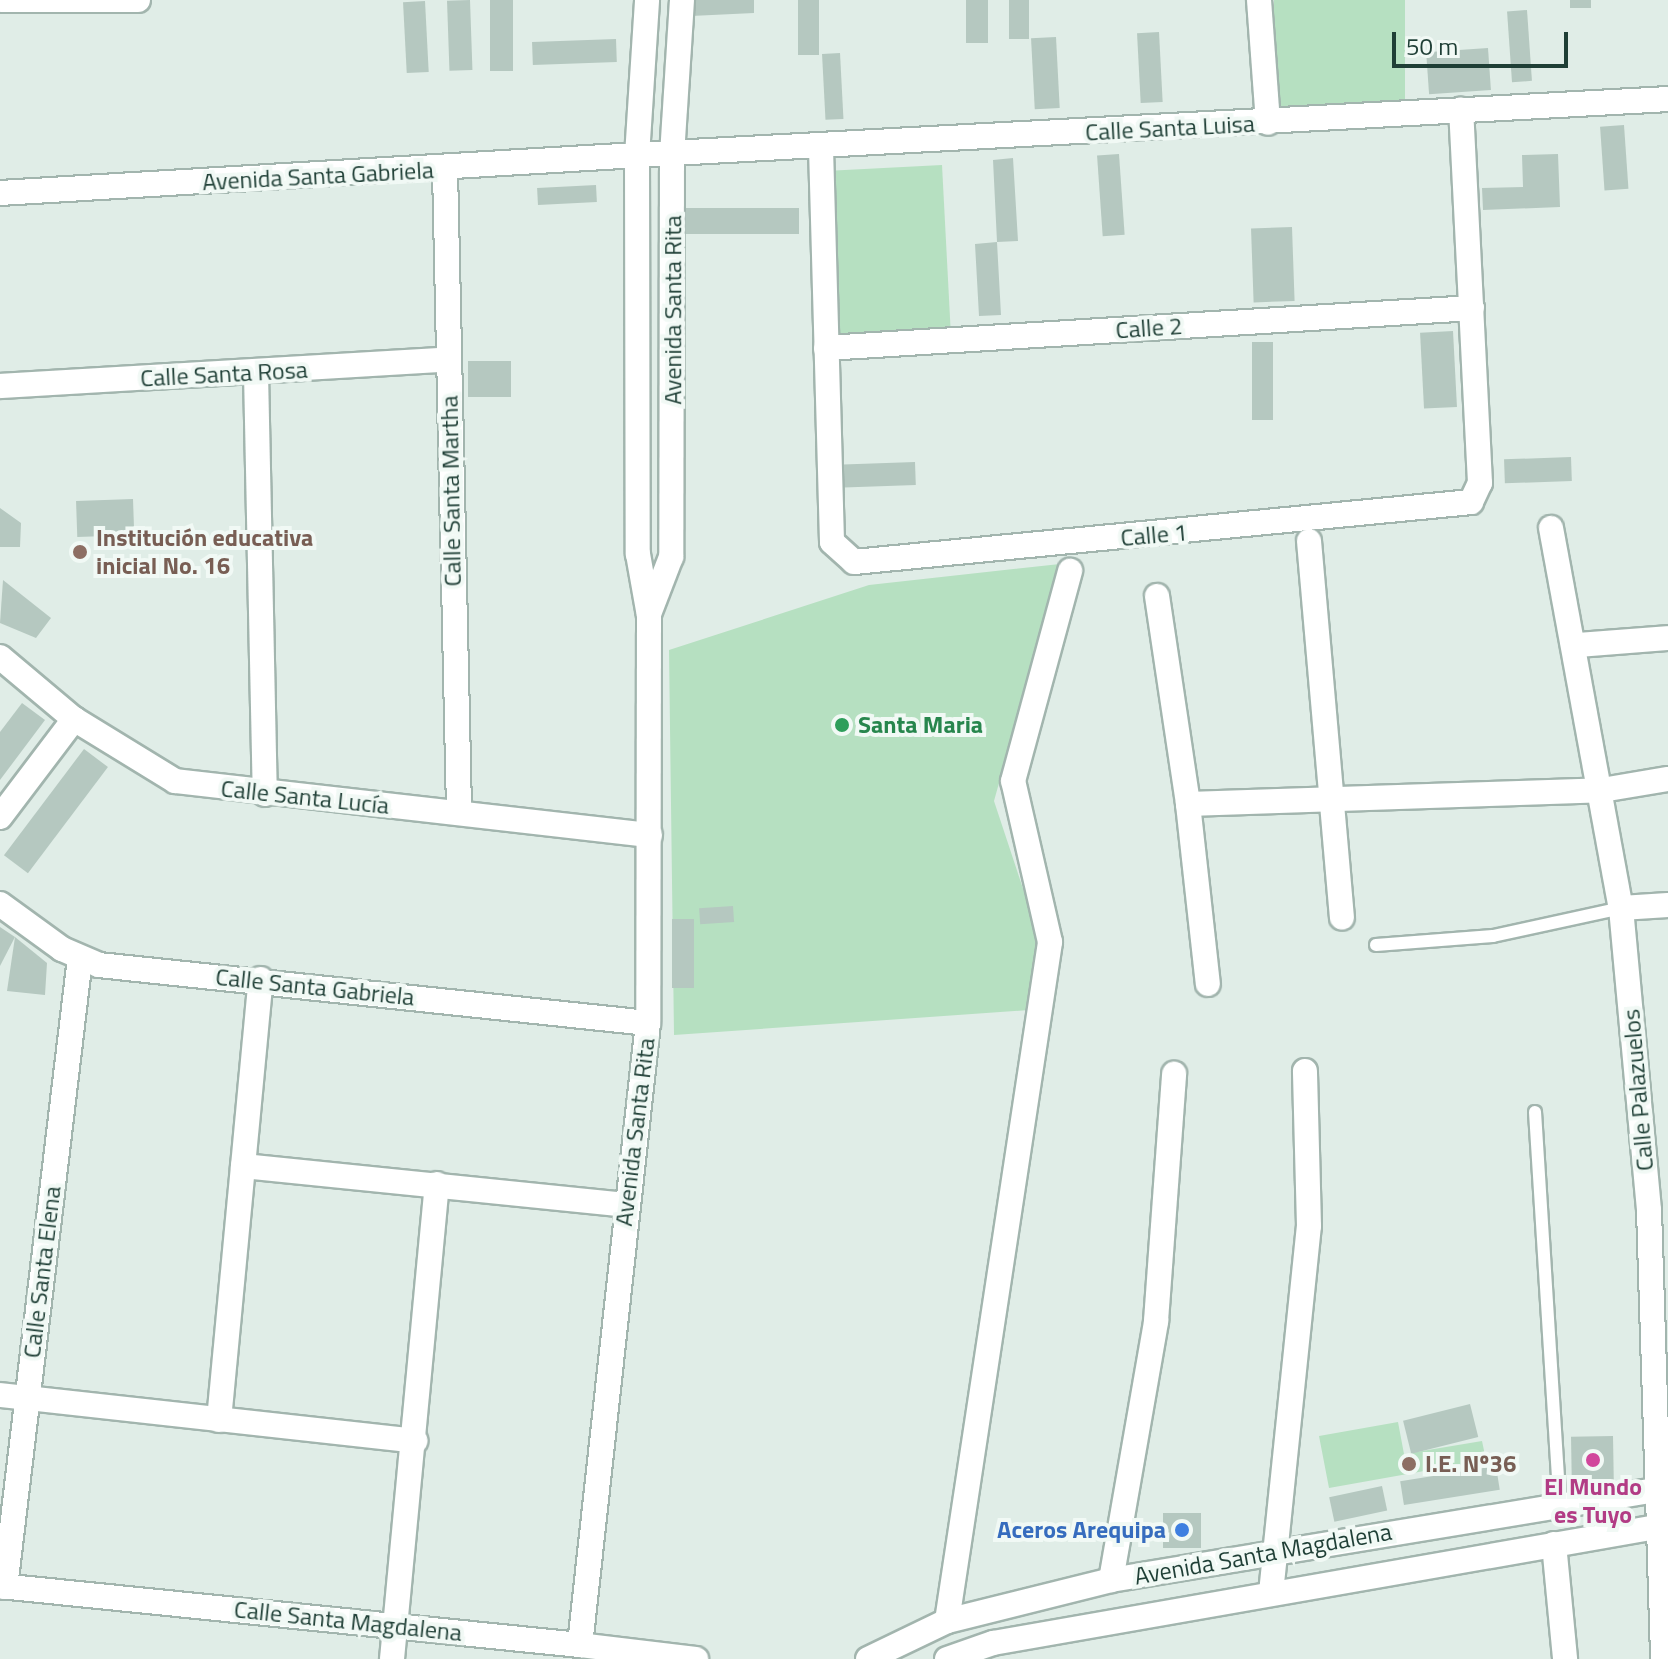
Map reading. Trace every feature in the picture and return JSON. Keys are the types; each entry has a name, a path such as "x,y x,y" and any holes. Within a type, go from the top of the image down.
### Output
{"street":[{"path":"1,0 138,0"},
{"name":"Avenida Santa Rita","path":"580,1645 648,1023 649,616 638,554 637,156 647,0"},
{"name":"Avenida Santa Rita","path":"649,616 671,557 672,153 682,0"},
{"path":"1259,0 1268,123"},
{"name":"Calle Santa Luisa","path":"672,153 821,148 1668,99"},
{"path":"1461,109 1472,308"},
{"path":"821,148 826,348"},
{"name":"Avenida Santa Gabriela","path":"0,193 445,169 672,153"},
{"name":"Calle Santa Martha","path":"445,169 459,813"},
{"name":"Calle 2","path":"826,348 1472,308"},
{"name":"Calle 1","path":"826,348 832,542 838,555 854,562 1471,502 1480,483 1472,308"},
{"name":"Calle Santa Rosa","path":"0,386 256,373 448,359"},
{"path":"256,373 265,794"},
{"name":"Calle Palazuelos","path":"1551,528 1577,645 1621,908 1661,1305 1663,1659"},
{"path":"1309,541 1342,918"},
{"path":"947,1621 1050,942 1013,781 1070,571"},
{"path":"1157,596 1188,804 1208,984"},
{"path":"1577,645 1668,638"},
{"name":"Calle Santa Lucía","path":"0,657 74,719 175,781 265,794 650,835"},
{"path":"0,817 74,719"},
{"path":"1188,804 1602,790 1668,779"},
{"name":"Calle Santa Gabriela","path":"0,904 80,958 129,970 261,979 648,1023"},
{"path":"1621,908 1668,905"},
{"name":"Calle Santa Elena","path":"3,1587 80,958"},
{"path":"219,1420 261,979"},
{"path":"1271,1593 1309,1226 1305,1071"},
{"path":"1111,1580 1166,1236 1174,1074"},
{"path":"243,1166 626,1205"},
{"path":"392,1659 437,1184"},
{"path":"0,1395 415,1441"},
{"name":"Avenida Santa Magdalena","path":"868,1659 947,1621 1111,1580 1276,1549 1663,1489"},
{"name":"Avenida Santa Magdalena","path":"954,1657 1271,1593 1662,1526"},
{"path":"1554,1544 1565,1659"},
{"name":"Calle Santa Magdalena","path":"3,1587 696,1659"}],"lane":[{"path":"1376,945 1493,936 1621,908"},
{"path":"1535,1112 1560,1505"}],"green space":[{"path":"1274,0 1405,0 1405,106 1274,106"},
{"path":"942,165 951,329 839,335 830,171"},
{"name":"Santa Maria","path":"1060,564 994,801 1040,940 1029,1010 674,1035 669,650 869,585"},
{"path":"1398,1422 1404,1454 1482,1441 1486,1460 1329,1488 1319,1436"}],"building":[{"path":"470,0 472,70 449,71 447,1"},
{"path":"490,0 513,0 513,71 490,71"},
{"path":"691,0 754,0 754,13 691,16"},
{"path":"798,0 819,0 819,55 798,55"},
{"path":"966,0 988,0 988,43 966,43"},
{"path":"1009,0 1029,0 1029,39 1009,39"},
{"path":"1570,0 1591,0 1591,8 1570,8"},
{"path":"425,1 429,72 407,73 403,2"},
{"path":"1527,10 1532,81 1512,82 1507,11"},
{"path":"1159,32 1163,102 1141,103 1137,33"},
{"path":"1056,37 1060,108 1035,109 1031,38"},
{"path":"616,39 617,62 533,65 532,42"},
{"path":"1488,48 1491,90 1429,94 1426,52"},
{"path":"840,53 843,119 825,120 822,54"},
{"path":"1624,125 1628,189 1605,191 1600,127"},
{"path":"1119,154 1125,235 1103,236 1097,156"},
{"path":"1558,154 1560,207 1483,210 1482,188 1523,187 1522,155"},
{"path":"1013,158 1018,241 997,242 993,160"},
{"path":"596,185 597,202 538,205 537,188"},
{"path":"679,208 799,208 799,234 679,234"},
{"path":"1292,227 1295,301 1254,302 1251,228"},
{"path":"997,242 1001,315 979,316 975,244"},
{"path":"1453,331 1457,407 1424,409 1420,333"},
{"path":"1252,342 1273,342 1273,420 1252,420"},
{"path":"468,361 511,361 511,397 468,397"},
{"path":"1571,457 1572,481 1505,483 1504,459"},
{"path":"915,462 916,485 844,487 843,465"},
{"path":"133,499 134,535 77,537 76,501"},
{"path":"0,508 21,523 20,547 0,547"},
{"path":"3,580 51,618 36,638 0,623"},
{"path":"22,703 45,720 0,780 0,732"},
{"path":"84,749 108,767 28,873 4,855"},
{"path":"733,906 734,922 700,924 699,908"},
{"path":"672,919 694,919 694,988 672,988"},
{"path":"0,927 15,937 0,966"},
{"path":"15,937 47,963 45,995 7,991"},
{"path":"1470,1404 1478,1437 1411,1454 1403,1421"},
{"name":"El Mundo es Tuyo","path":"1613,1436 1614,1480 1572,1481 1571,1437"},
{"path":"1496,1466 1500,1490 1404,1505 1400,1481"},
{"path":"1382,1486 1387,1510 1334,1522 1329,1497"},
{"name":"Aceros Arequipa","path":"1163,1513 1201,1513 1201,1548 1163,1548"}],"place":[{"name":"Institución educativa inicial No. 16","path":"80,552"},
{"name":"Santa Maria","path":"842,725"},
{"name":"El Mundo es Tuyo","path":"1593,1460"},
{"name":"I.E. Nº36","path":"1409,1464"},
{"name":"Aceros Arequipa","path":"1182,1530"}]}
